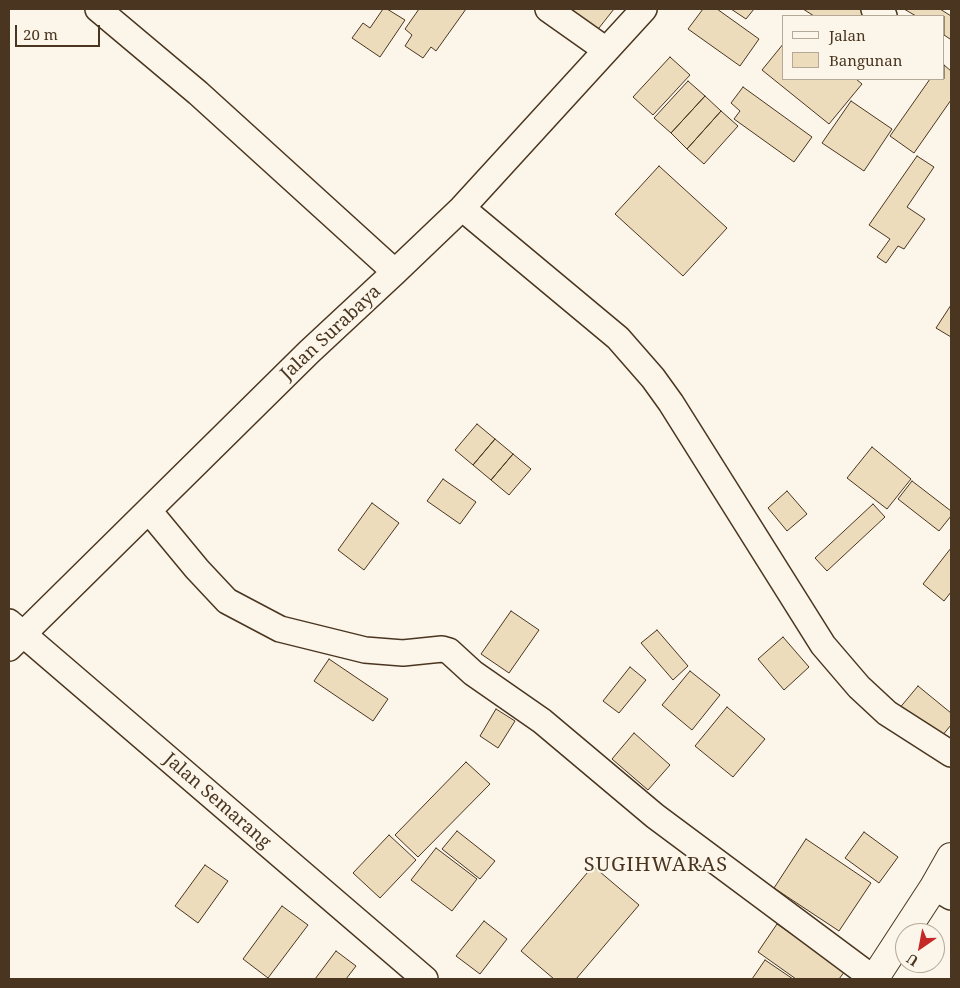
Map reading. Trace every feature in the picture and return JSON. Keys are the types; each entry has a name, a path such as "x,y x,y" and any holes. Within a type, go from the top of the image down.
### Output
{"main road":[{"path":"874,979 943,892 951,857"}],"street":[{"path":"98,9 198,94 395,272"},
{"path":"548,9 606,50"},
{"name":"Jalan Surabaya","path":"14,635 149,511 309,352 462,208 644,9"},
{"path":"462,208 618,338 671,403 823,645 859,687 887,713 951,754"},
{"path":"149,511 197,569 228,601 280,629 365,650 403,654 442,648 449,651 473,673 542,721 655,816 874,979"},
{"name":"Jalan Semarang","path":"14,635 425,979"}],"building":[{"path":"383,9 387,9 405,20 380,57 352,38 363,23 370,28"},
{"path":"419,9 466,9 436,51 431,47 423,58 405,46 412,35 405,29"},
{"path":"571,9 614,9 595,33 568,13"},
{"path":"703,9 717,9 759,39 740,66 688,29"},
{"path":"731,9 754,9 746,19"},
{"path":"803,9 871,9 874,15 812,15"},
{"path":"904,9 940,9 951,16 951,38 945,36 945,15 914,15"},
{"path":"782,45 782,80 857,80 862,84 829,124 762,70"},
{"path":"670,57 690,75 653,115 633,97"},
{"path":"945,66 951,71 951,100 914,153 890,136 929,80 945,80"},
{"path":"688,81 705,96 671,133 654,118"},
{"path":"743,87 812,137 794,162 734,119 740,111 731,103"},
{"path":"705,96 721,111 687,149 671,133"},
{"path":"851,101 892,129 864,171 822,143"},
{"path":"721,111 738,126 704,164 687,149"},
{"path":"917,156 934,167 907,207 925,219 904,249 898,246 886,263 877,257 890,239 869,225"},
{"path":"659,166 727,228 683,276 615,214"},
{"path":"951,305 951,337 936,328"},
{"path":"477,424 495,439 473,465 455,450"},
{"path":"495,439 513,454 491,480 473,465"},
{"path":"872,447 911,479 887,509 847,478"},
{"path":"513,454 531,469 509,495 491,480"},
{"path":"443,479 476,502 460,524 427,501"},
{"path":"912,481 951,511 951,516 939,531 898,499"},
{"path":"787,491 807,514 787,531 768,508"},
{"path":"372,503 399,523 364,570 338,550"},
{"path":"873,504 885,517 827,571 815,558"},
{"path":"951,548 951,592 944,601 923,584"},
{"path":"511,611 539,630 509,673 481,654"},
{"path":"657,630 688,666 673,680 641,643"},
{"path":"783,637 809,667 784,690 758,659"},
{"path":"329,659 388,699 373,721 314,681"},
{"path":"630,667 646,680 619,713 603,701"},
{"path":"690,671 720,695 692,730 662,705"},
{"path":"918,686 951,713 951,725 937,742 898,710"},
{"path":"727,707 765,739 733,777 695,746"},
{"path":"496,709 515,721 498,748 480,736"},
{"path":"634,733 670,765 648,790 612,759"},
{"path":"466,762 490,784 418,857 395,835"},
{"path":"457,831 495,861 480,879 442,849"},
{"path":"864,832 898,857 879,883 845,858"},
{"path":"389,835 416,860 380,898 353,873"},
{"path":"806,839 871,883 839,931 774,888"},
{"path":"436,848 477,879 452,911 411,880"},
{"path":"205,865 228,881 198,923 175,906"},
{"path":"593,866 639,905 576,979 554,979 521,951"},
{"path":"282,906 308,925 268,978 243,959"},
{"path":"484,921 507,939 480,974 456,956"},
{"path":"777,924 845,971 839,979 796,979 758,952"},
{"path":"336,951 356,966 346,979 315,979"},
{"path":"765,960 793,979 752,979"}],"district":[{"name":"SUGIHWARAS","path":"656,865"}]}
